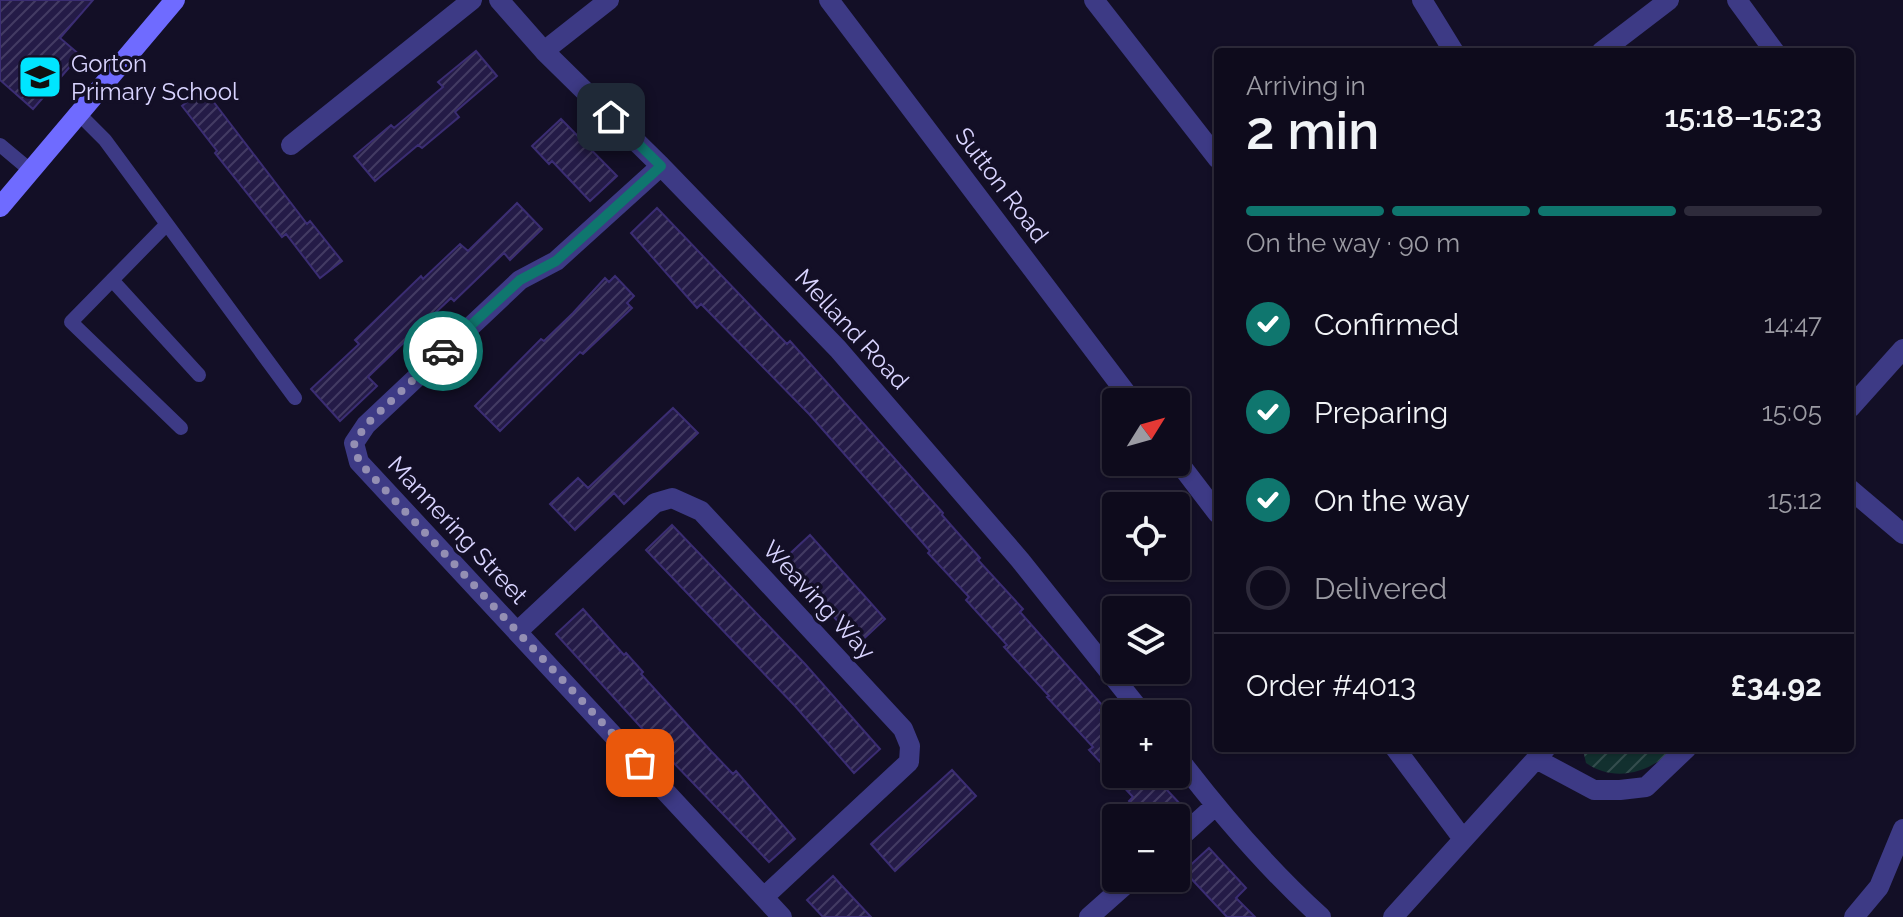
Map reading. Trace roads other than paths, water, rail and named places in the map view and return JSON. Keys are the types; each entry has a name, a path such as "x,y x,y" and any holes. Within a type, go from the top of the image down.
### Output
{"main road":[{"path":"0,207 175,0"}],"street":[{"path":"291,145 472,0"},
{"name":"Melland Road","path":"499,0 544,51 661,166 838,349 1020,560 1132,700"},
{"path":"544,51 609,0"},
{"name":"Sutton Road","path":"829,0 1122,388"},
{"path":"1094,0 1214,154"},
{"path":"1422,0 1452,48"},
{"path":"1606,48 1669,0"},
{"path":"1737,0 1772,48"},
{"name":"Mannering Street","path":"661,166 556,261 520,280 366,425 354,443 359,462 782,917"},
{"path":"1854,404 1903,349"},
{"path":"1189,476 1214,509"},
{"path":"1854,492 1903,534"},
{"name":"Weaving Way","path":"517,632 655,503 672,498 701,511 903,729 910,746 909,762 764,897"},
{"path":"1398,752 1463,839"},
{"path":"1393,917 1541,754 1594,790 1620,790 1646,787 1683,752"},
{"path":"1190,773 1215,806 1321,917"},
{"path":"1190,828 1215,806"},
{"path":"1854,917 1879,887 1903,829"},
{"path":"1089,917 1117,892"}],"lane":[{"path":"78,113 105,140 295,398"},
{"path":"0,145 30,170"},
{"path":"167,224 71,322 181,428"},
{"path":"112,280 199,375"}],"place":[{"name":"Gorton Primary School","path":"40,77"}]}
